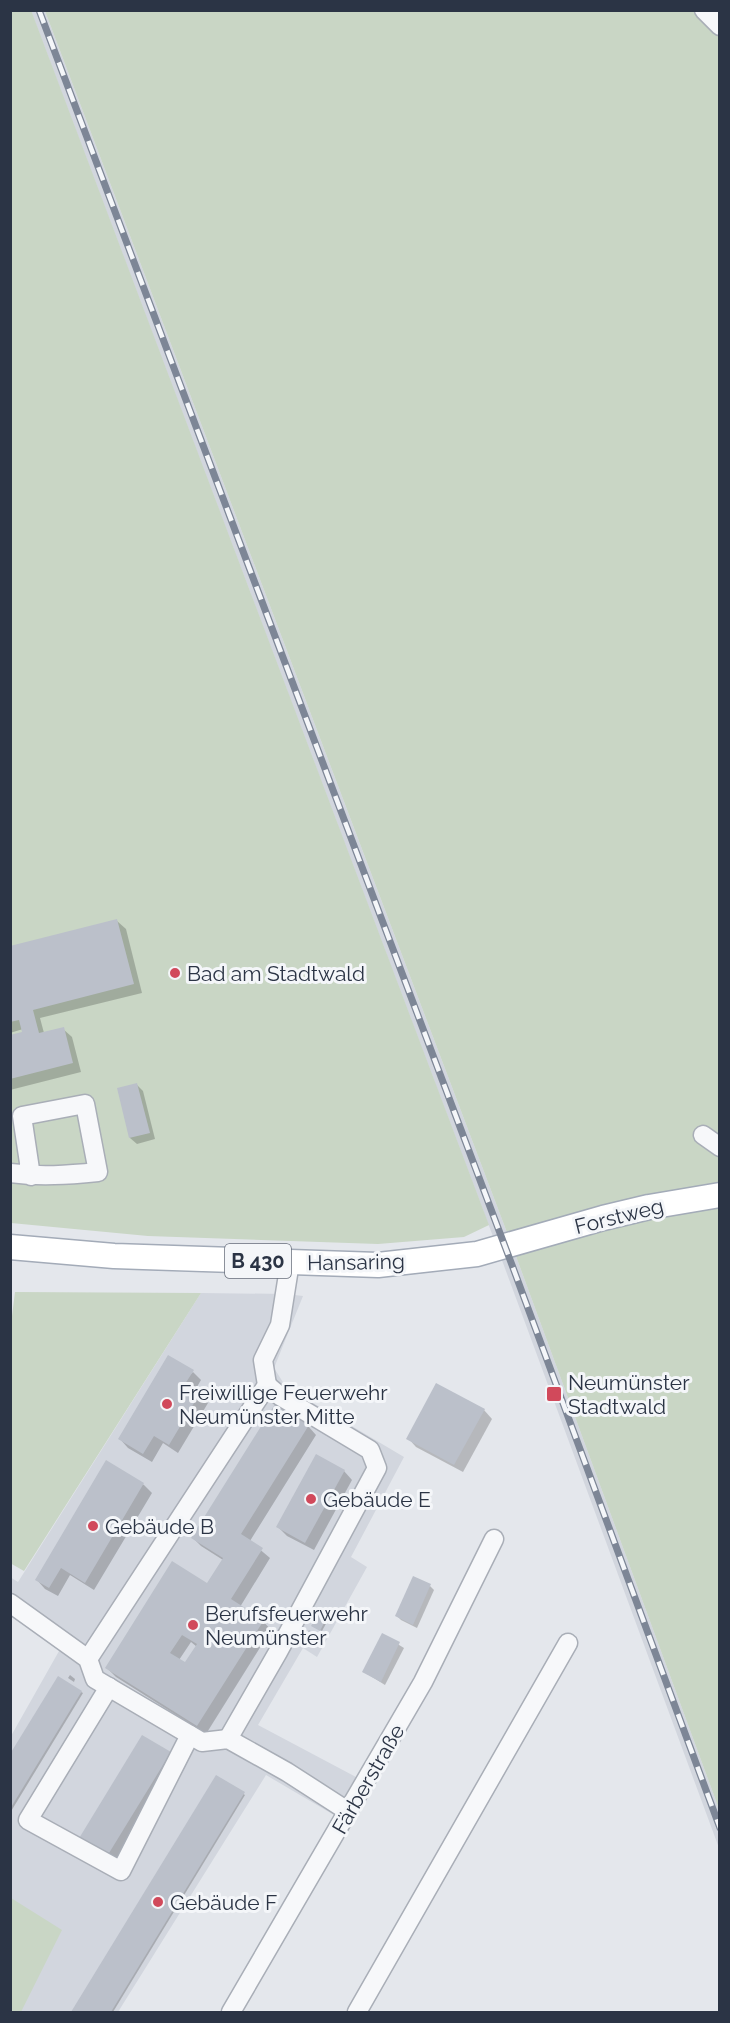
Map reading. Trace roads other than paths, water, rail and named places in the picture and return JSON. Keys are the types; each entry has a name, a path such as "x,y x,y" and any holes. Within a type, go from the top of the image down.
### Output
{"main road":[{"name":"Forstweg","path":"519,1242 649,1207 720,1195"},
{"name":"Hansaring","path":"10,1247 114,1256 378,1265 477,1254 519,1242"}],"street":[{"path":"704,10 720,26"},
{"path":"10,1173 31,1176 67,1176 98,1172 86,1104 22,1116 31,1176"},
{"path":"703,1135 720,1148"},
{"path":"228,1739 278,1652 377,1468 370,1450 280,1396 267,1385 263,1360 280,1325 290,1262"},
{"path":"88,1659 267,1385"},
{"name":"Färberstraße","path":"231,2013 423,1682 494,1539"},
{"path":"10,1604 88,1659 95,1679 202,1742 228,1739 287,1772 349,1812"},
{"path":"357,2012 440,1871 568,1643"},
{"path":"109,1687 28,1820 121,1871 190,1735"}],"railway":[{"path":"39,10 512,1265 720,1828"}],"place":[{"name":"Bad am Stadtwald","path":"175,973"},
{"name":"Neumünster Stadtwald","path":"554,1394"},
{"name":"Freiwillige Feuerwehr Neumünster Mitte","path":"167,1404"},
{"name":"Gebäude E","path":"311,1499"},
{"name":"Gebäude B","path":"93,1526"},
{"name":"Berufsfeuerwehr Neumünster","path":"193,1625"},
{"name":"Gebäude F","path":"158,1902"}]}
